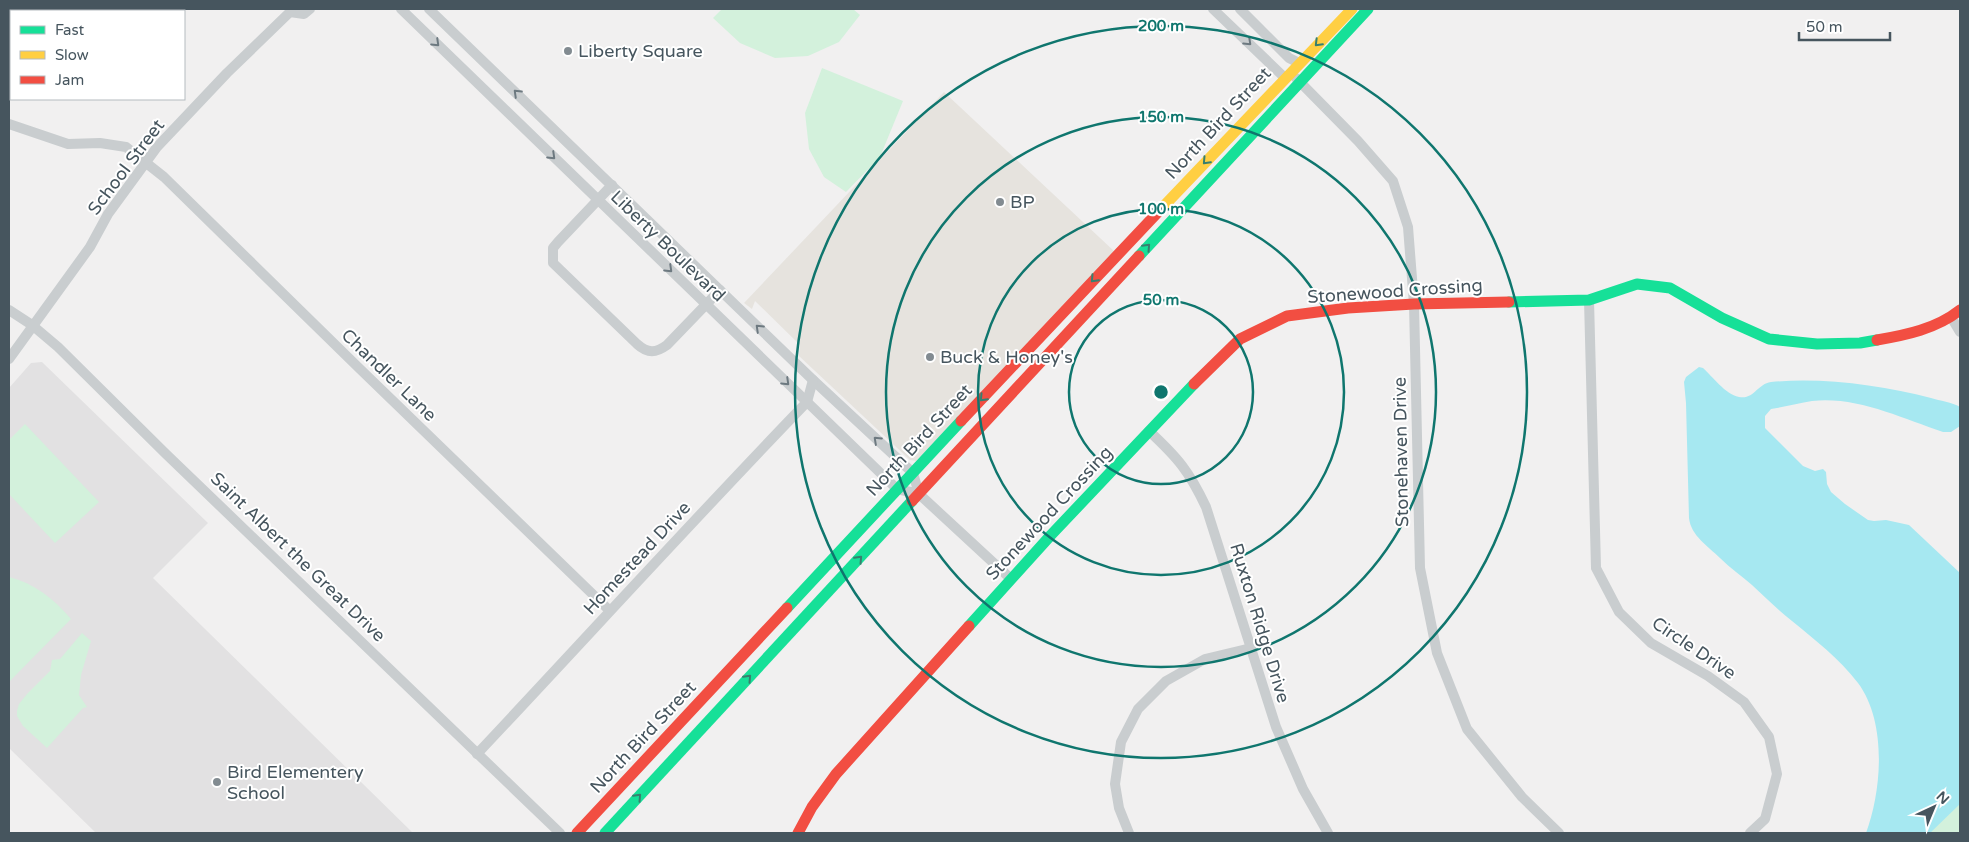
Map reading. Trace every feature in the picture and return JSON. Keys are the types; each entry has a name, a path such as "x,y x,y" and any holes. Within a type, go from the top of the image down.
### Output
{"street":[{"name":"School Street","path":"9,359 90,247 108,214 157,147 206,94 291,10 304,14 310,9"},
{"name":"Liberty Boulevard","path":"401,9 897,489 919,494"},
{"name":"Liberty Boulevard","path":"428,9 812,380 912,473 919,494 1012,579"},
{"name":"Stonehaven Drive","path":"1213,9 1287,75 1301,81 1393,181 1408,227 1414,304 1420,568 1437,653 1467,729 1522,797 1559,833"},
{"path":"1240,9 1289,58 1299,63"},
{"name":"North Bird Street","path":"577,833 912,473 1287,75 1352,9"},
{"name":"North Bird Street","path":"605,833 1368,9"},
{"name":"Chandler Lane","path":"9,124 68,144 100,143 126,147 146,162 164,177 360,370 609,610"},
{"path":"612,185 553,248 552,263 643,350 650,352 658,351 667,345 720,290"},
{"name":"Stonewood Crossing","path":"798,833 812,807 836,774 1149,431 1219,358 1240,339 1287,316 1348,308 1414,304 1589,300 1638,284 1670,288 1722,318 1769,339 1817,344 1860,343 1910,334 1956,314"},
{"name":"Circle Drive","path":"1589,300 1596,568 1618,612 1651,643 1708,676 1744,702 1769,737 1777,774 1764,819 1750,833"},
{"name":"Saint Albert the Great Drive","path":"9,310 32,325 58,347 560,833"},
{"path":"1956,314 1960,332"},
{"path":"807,402 812,380"},
{"name":"Homestead Drive","path":"477,754 554,673 609,610 807,402"},
{"name":"Ruxton Ridge Drive","path":"1149,431 1177,457 1200,494 1222,554 1276,727 1303,789 1328,833"},
{"path":"1129,833 1119,808 1115,784 1121,742 1138,709 1166,681 1205,659 1251,648"}],"shaded area":[{"path":"944,92 1115,252 916,461 910,460 799,356 800,345 755,301 752,309 744,303"},
{"path":"42,362 208,523 153,578 413,833 96,833 9,748 9,388 31,363"}],"green space":[{"path":"722,9 853,9 860,15 839,42 808,56 775,58 740,43 713,18"},
{"path":"822,68 903,101 880,157 846,192 824,177 809,149 805,113"},
{"path":"25,424 99,502 55,543 9,494 9,440"},
{"path":"9,577 27,583 43,593 71,619 9,682"},
{"path":"82,633 91,641 81,675 79,695 87,707 83,708 47,748 23,726 17,716 19,704 50,671 52,660 60,659"},
{"path":"1960,770 1960,833 1899,833"}],"water":[{"path":"1699,367 1703,368 1729,392 1739,397 1748,396 1766,383 1771,382 1831,381 1912,393 1960,407 1960,426 1951,432 1943,432 1879,409 1829,400 1812,401 1771,409 1765,416 1765,428 1803,466 1815,471 1823,469 1826,472 1827,484 1831,492 1845,504 1868,520 1886,520 1909,525 1960,573 1960,804 1930,833 1866,833 1876,797 1879,756 1874,717 1858,683 1835,657 1724,562 1701,540 1690,524 1684,382 1686,377"}],"traffic: fast":[{"path":"1139,256 1368,9"},
{"path":"1509,302 1589,300 1637,284 1670,288 1722,318 1769,339 1817,344 1860,343 1877,340"},
{"path":"969,626 1051,535 1194,384"},
{"path":"787,608 961,421"},
{"path":"605,833 912,501"}],"traffic: slow":[{"path":"1160,210 1352,9"}],"traffic: jam":[{"path":"961,421 1160,210"},
{"path":"912,501 1139,256"},
{"path":"1194,384 1240,339 1287,316 1348,308 1414,304 1509,302"},
{"path":"1877,340 1931,327 1960,310"},
{"path":"577,833 787,608"},
{"path":"798,833 812,807 836,774 969,626"}],"place":[{"name":"Liberty Square","path":"568,51"},
{"name":"BP","path":"1000,202"},
{"name":"Buck & Honey's","path":"930,357"},
{"name":"Bird Elementery School","path":"217,782"}]}
